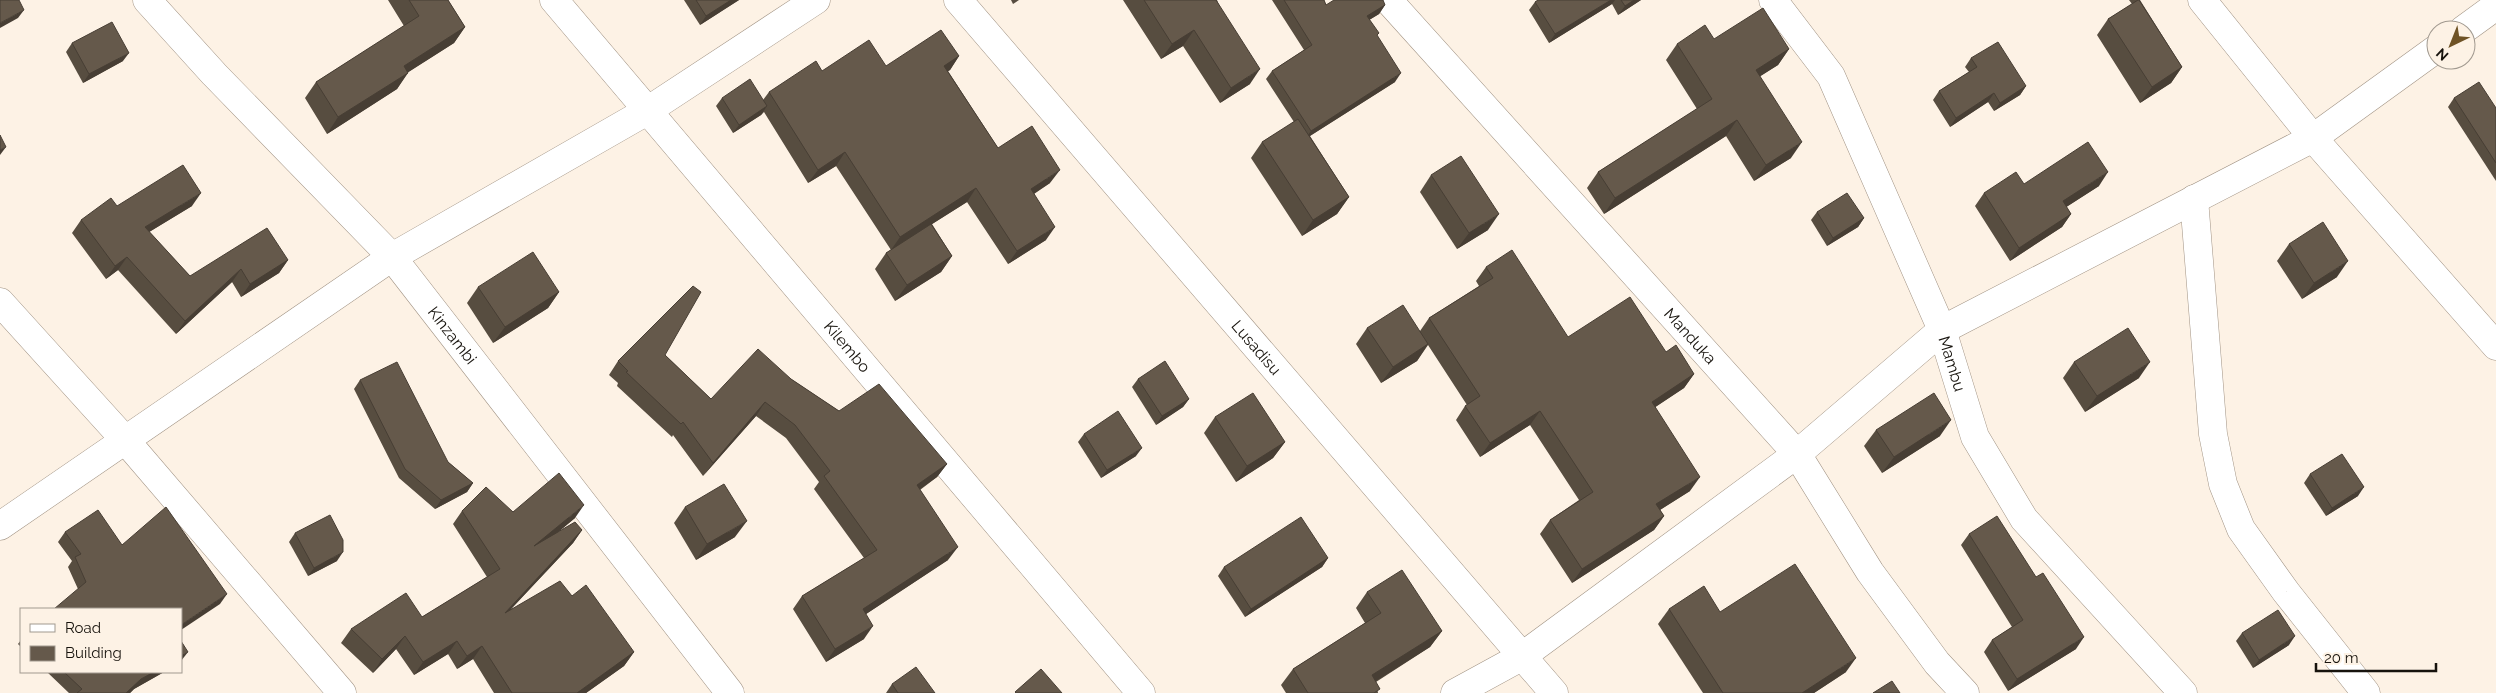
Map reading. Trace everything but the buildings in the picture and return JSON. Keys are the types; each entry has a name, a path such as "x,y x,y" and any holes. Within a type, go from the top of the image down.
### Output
{"street":[{"name":"Kinzambi","path":"147,0 214,74 392,257 730,693"},
{"name":"Kilembo","path":"554,0 1141,693"},
{"path":"0,526 392,257 647,111 816,0"},
{"name":"Lusadisu","path":"958,0 1521,657 1554,693"},
{"name":"Manduka","path":"1388,0 1797,454 1870,572 1937,663 1965,693"},
{"name":"Mambu","path":"1773,0 1831,76 1942,330 1975,437 2024,519 2183,693"},
{"path":"2202,0 2313,138 2496,346"},
{"path":"2476,21 2496,6"},
{"path":"1454,693 1521,657 1797,454 1942,330 2313,138 2426,56"},
{"path":"2194,199 2213,434 2223,484 2241,530 2292,599 2366,693"},
{"path":"0,302 126,441 342,693"}]}
